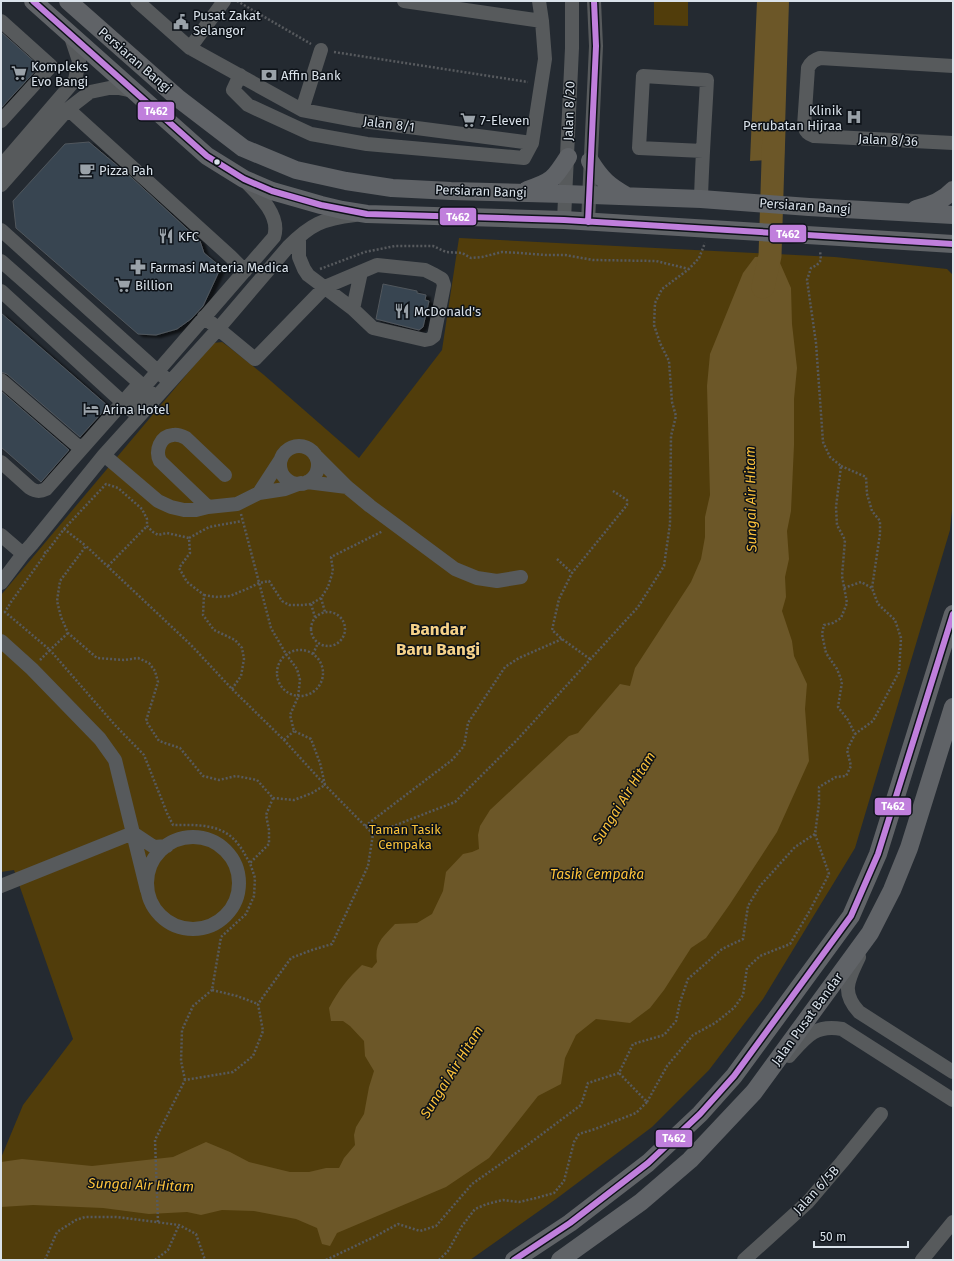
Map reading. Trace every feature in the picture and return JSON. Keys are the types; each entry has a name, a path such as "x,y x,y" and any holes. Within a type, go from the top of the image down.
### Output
{"main road":[{"name":"Persiaran Bangi","path":"33,1 207,156 244,179 272,191 300,200 367,214 564,220 730,230 811,242 953,244"},
{"name":"Persiaran Bangi","path":"68,1 179,99 243,148 296,170 346,181 392,188 701,199 953,215"},
{"path":"519,192 550,181 557,174 568,157"},
{"path":"590,161 604,180 628,196"},
{"path":"907,212 932,204 953,190"},
{"name":"Jalan Pusat Bandar","path":"514,1260 570,1223 648,1163 700,1114 734,1076 851,916 878,854 953,614"},
{"name":"Jalan Pusat Bandar","path":"560,1260 641,1202 690,1160 754,1092 870,933 892,890 909,848 953,707"}],"street":[{"name":"Jalan 8/1","path":"137,1 190,48 302,110 356,120 532,143"},
{"path":"190,48 224,1"},
{"path":"404,1 542,21"},
{"path":"240,76 233,90 248,105 311,134 367,144 524,158 532,143 546,59 539,1"},
{"name":"Jalan 8/20","path":"564,220 572,48 572,1"},
{"name":"Jalan 8/20","path":"588,222 596,46 594,1"},
{"path":"1,22 51,66 1,121"},
{"path":"1,166 74,80 79,61 70,34"},
{"path":"302,110 322,50"},
{"name":"Jalan 8/36","path":"953,66 820,58 814,60 810,63 808,68 804,126 806,131 814,136 953,143"},
{"path":"701,199 707,80 643,76 639,148 703,151"},
{"path":"1,185 68,109 90,92 114,86 134,91"},
{"path":"68,109 245,271"},
{"path":"1,583 104,455 157,371 274,237 276,232 275,220 259,196 244,179"},
{"path":"1,291 131,410 147,389 169,382 218,329 288,247 310,227 323,221 339,217 367,214"},
{"path":"1,230 169,382"},
{"path":"274,237 288,247"},
{"path":"204,318 255,359 325,287 377,265 424,270 435,274 442,280 444,285 434,336 425,340 373,328 353,309 325,287 308,275 299,258 298,237"},
{"path":"1,261 147,389"},
{"path":"353,309 361,272"},
{"path":"1,380 81,449"},
{"path":"1,462 35,491 46,489 122,403"},
{"path":"208,507 160,461 157,450 160,444 167,437 180,435 186,438 225,475"},
{"path":"258,493 288,450 294,447 306,447 311,450 347,487 455,569 477,578 497,581 521,577"},
{"path":"104,455 158,501 171,507 184,510 196,510 208,507 237,504 258,493 285,489 304,483 313,478 316,473 318,461 315,455"},
{"path":"281,460 282,471 289,481 295,483 347,487"},
{"path":"1,535 28,549"},
{"path":"1,641 32,669 100,739 115,760 147,890 152,904 161,916 173,925 188,929 204,928 219,922 231,910 238,896 240,880 236,865 227,852 215,843 201,838 187,837 173,842 161,850 152,862 147,876 147,890"},
{"path":"133,833 154,847 167,846"},
{"path":"1,886 133,833"},
{"path":"870,933 848,981 848,993 851,1003 859,1012 953,1072"},
{"path":"754,1092 800,1043 811,1034 821,1029 830,1027 842,1029 953,1100"},
{"name":"Jalan 6/5B","path":"744,1260 808,1202 881,1114"},
{"path":"922,1260 953,1222"}],"path":[{"path":"236,1 322,50 541,84"},
{"path":"373,834 455,802 516,741 638,607 664,566 670,524 671,436 676,416 672,402 669,361 660,343 654,325 655,303 662,289 689,269 699,258 705,243 710,242"},
{"path":"439,1260 448,1251 462,1226 475,1209 503,1200 519,1202 554,1193 564,1181 574,1142 579,1134 636,1113 646,1102 667,1066 693,1035 716,1023 734,1008 743,995 747,968 760,956 790,944 829,874 815,834 819,804 819,787 836,777 846,776 851,766 847,750 855,734 873,721 899,672 901,638 895,620 878,604 872,588 880,534 880,521 872,511 866,494 866,477 841,466 830,457 822,442 816,343 807,280 811,268 821,260 820,251 811,242"},
{"path":"308,275 317,270 365,252 394,246 433,246 446,252 462,253 471,258 502,252 565,255 592,260 656,261 689,269"},
{"path":"841,466 836,507 837,525 845,540 842,576 847,603 841,618 833,623 824,625 822,634 826,653 837,669 842,682 838,707 848,720 855,734"},
{"path":"108,566 147,526 147,519 142,509 118,488 106,484 64,529 5,612 50,650 114,724 144,755 166,813 173,825 205,825 225,832 238,844 250,863 255,878 254,896 246,914 221,937 212,990 193,1006 182,1030 180,1061 185,1080 155,1140 158,1222"},
{"path":"590,659 552,630 559,599 572,573 627,505 627,500 613,491"},
{"path":"237,504 271,628 286,654 298,669 300,680 298,697 290,715 294,732"},
{"path":"147,526 153,532 158,534 167,533 188,538 209,526 242,521"},
{"path":"188,538 190,553 180,568 187,582 204,595 216,597 230,596 259,583 269,581 282,601 289,605 302,605 311,604 321,598 328,587 333,571 331,557 382,531 392,522"},
{"path":"64,529 108,566 190,645 284,740 373,834"},
{"path":"86,546 60,581 57,601 61,617 68,633 97,658 124,660 138,658 149,663 155,671 158,682 146,720 159,741 180,748 203,776 219,780 236,776 257,780 273,798 294,800 312,793 325,785"},
{"path":"28,549 46,553"},
{"path":"558,558 572,573"},
{"path":"844,588 861,582 872,588"},
{"path":"204,595 202,615 214,630 235,640 242,648 244,659 241,676 232,689"},
{"path":"321,598 325,612"},
{"path":"311,604 315,617"},
{"path":"331,612 337,614 341,618 344,623 344,635 336,644 324,646 314,639 310,628 311,622 315,617 319,613 331,612"},
{"path":"32,669 68,633"},
{"path":"366,826 452,760 464,746 468,723 505,667 519,658 562,639"},
{"path":"314,654 318,643"},
{"path":"292,651 307,651 314,654 319,660 322,666 322,681 313,693 298,697 285,692 280,686 276,673 281,659 286,654 292,651"},
{"path":"284,740 294,732"},
{"path":"294,732 311,739 320,763 325,785"},
{"path":"250,863 269,844 269,830 266,815 273,798"},
{"path":"185,1080 234,1072 253,1056 263,1031 258,1004 291,958 332,944 368,866 373,834"},
{"path":"326,1260 398,1224 420,1231 436,1226 472,1184 581,1105 588,1084 619,1073 633,1044 664,1036 676,1021 680,1002 688,979 722,950 743,939 748,906 760,886 795,847 815,834"},
{"path":"212,990 237,996 258,1004"},
{"path":"619,1073 646,1102"},
{"path":"45,1260 57,1232 76,1220 85,1217 116,1217 179,1225 196,1234 205,1260"},
{"path":"155,1260 168,1250 179,1225"}],"green space":[{"path":"654,1 688,1 688,26 654,25"},
{"name":"Taman Tasik Cempaka","path":"459,238 835,257 947,269 953,275 953,500 950,530 855,848 763,999 709,1070 652,1127 556,1199 470,1260 1,1260 1,1158 23,1105 73,1039 14,870 1,872 1,595 213,343 222,342 229,347 264,375 359,458 442,350"}],"water":[{"path":"757,1 789,1 784,159 750,161"},
{"name":"Tasik Cempaka","path":"770,256 780,263 791,288 792,324 797,368 794,399 794,445 791,511 787,531 789,559 785,577 786,597 782,611 792,641 794,656 807,684 805,709 809,761 777,832 706,938 691,948 664,990 650,1008 630,1023 596,1019 576,1035 565,1058 561,1084 538,1096 489,1158 446,1187 337,1233 330,1246 322,1244 317,1228 296,1219 254,1211 222,1210 201,1215 187,1212 149,1214 103,1208 33,1205 1,1207 1,1162 22,1159 92,1166 173,1157 206,1142 249,1162 290,1172 309,1172 326,1168 339,1168 344,1158 355,1145 354,1135 356,1127 364,1114 369,1087 374,1071 365,1056 364,1041 350,1026 343,1021 331,1021 329,1008 344,985 362,965 372,968 377,962 376,955 378,945 395,924 417,923 432,914 443,891 446,872 463,854 479,849 478,835 480,826 490,810 569,736 578,733 620,684 630,686 635,668 691,582 701,559 705,537 705,517 710,495 707,386 710,354 743,273 755,257"}],"building":[{"name":"Kompleks Evo Bangi","path":"1,32 37,64 38,68 1,108"},
{"path":"89,142 132,178 200,241 204,253 221,267 203,306 191,319 177,329 156,335 138,334 16,228 13,201 65,144"},
{"name":"McDonald's","path":"383,284 417,291 417,293 426,295 425,300 429,301 423,327 419,330 376,319"},
{"path":"1,313 108,406 80,437 7,374 1,372"},
{"path":"1,391 69,450 41,482 1,447"}],"waterway":[{"name":"Sungai Air Hitam","path":"763,287 770,256 774,129"}],"transit line":[{"name":"T462","path":"33,1 207,156 244,179 272,191 321,205 367,214 564,220 953,244"},
{"name":"T462","path":"588,222 596,46 594,1"},
{"name":"T462","path":"514,1260 570,1223 648,1163 700,1114 734,1076 851,916 878,854 953,614"}],"place":[{"name":"Pusat Zakat Selangor","path":"181,22"},
{"name":"Kompleks Evo Bangi","path":"19,73"},
{"name":"Affin Bank","path":"269,75"},
{"name":"Klinik Perubatan Hijraa","path":"854,117"},
{"name":"7-Eleven","path":"468,120"},
{"name":"Pizza Pah","path":"87,170"},
{"name":"KFC","path":"166,236"},
{"name":"Farmasi Materia Medica","path":"138,267"},
{"name":"Billion","path":"123,285"},
{"name":"McDonald's","path":"402,311"},
{"name":"Arina Hotel","path":"91,409"}],"district":[{"name":"Bandar Baru Bangi","path":"438,639"}]}
